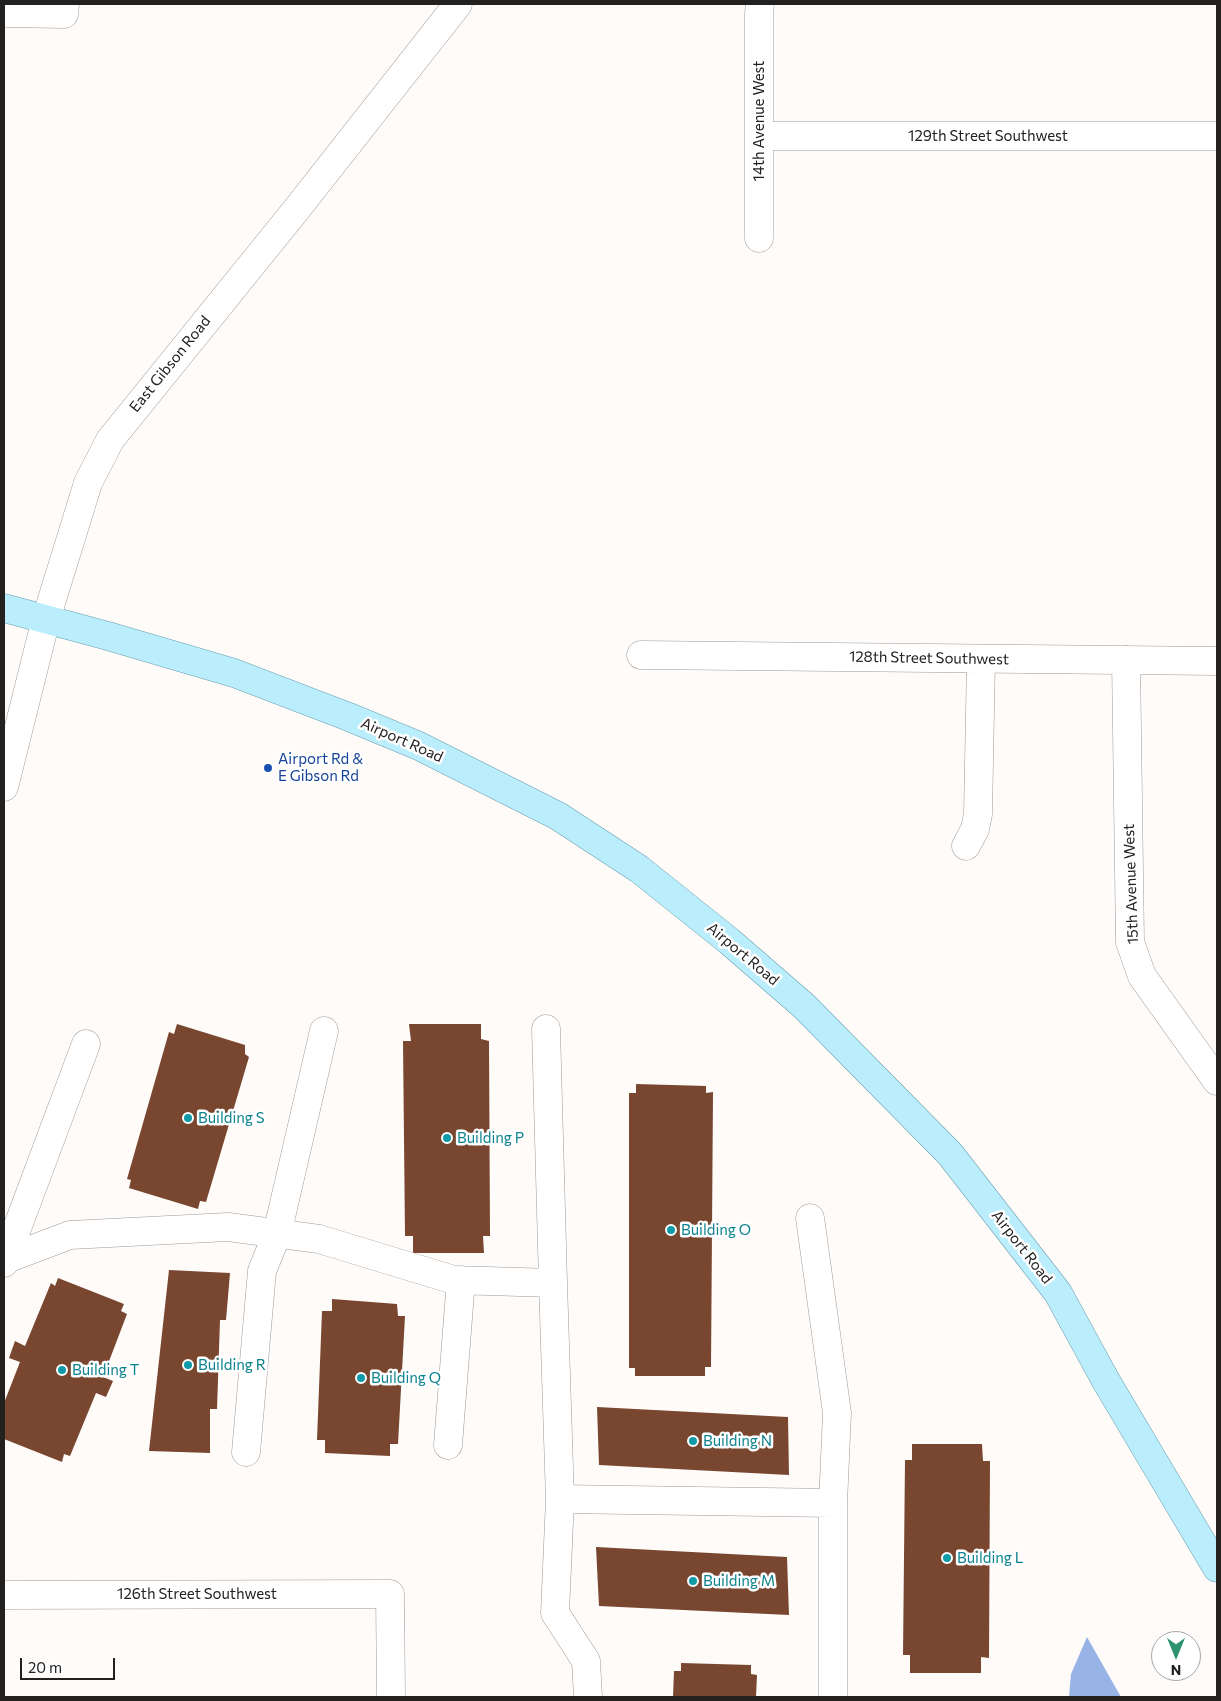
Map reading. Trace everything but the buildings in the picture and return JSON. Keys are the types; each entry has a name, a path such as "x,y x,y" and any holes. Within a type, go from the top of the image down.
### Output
{"main road":[{"path":"4,608 46,619"},
{"name":"Airport Road","path":"46,619 234,673 349,716 419,746 558,816 639,869 729,941 804,1006 950,1154 1058,1293 1106,1381 1217,1568"}],"street":[{"path":"4,13 64,14 64,4"},
{"name":"East Gibson Road","path":"4,788 46,619 88,483 110,440 296,210 458,4"},
{"name":"14th Avenue West","path":"759,238 760,4"},
{"name":"129th Street Southwest","path":"759,136 1217,136"},
{"name":"128th Street Southwest","path":"642,655 1217,661"},
{"path":"966,846 975,829 978,814 981,659"},
{"name":"15th Avenue West","path":"1126,660 1130,942 1142,976 1217,1081"},
{"path":"546,1030 560,1500 555,1613 586,1661 588,1697"},
{"path":"246,1452 262,1270 276,1234 324,1031"},
{"path":"4,1261 86,1044"},
{"path":"810,1218 837,1413 832,1503 832,1697"},
{"path":"4,1261 70,1235 228,1228 319,1239 454,1280 554,1283"},
{"path":"448,1445 461,1280"},
{"path":"560,1500 832,1503"},
{"name":"126th Street Southwest","path":"4,1595 390,1594 392,1697"}],"water":[{"path":"1087,1637 1121,1697 1069,1697 1071,1674"}],"place":[{"name":"Airport Rd & E Gibson Rd","path":"268,768"},
{"name":"Building S","path":"188,1118"},
{"name":"Building P","path":"447,1138"},
{"name":"Building O","path":"671,1230"},
{"name":"Building R","path":"188,1365"},
{"name":"Building T","path":"62,1370"},
{"name":"Building Q","path":"361,1378"},
{"name":"Building N","path":"693,1441"},
{"name":"Building L","path":"947,1558"},
{"name":"Building M","path":"693,1581"}]}
